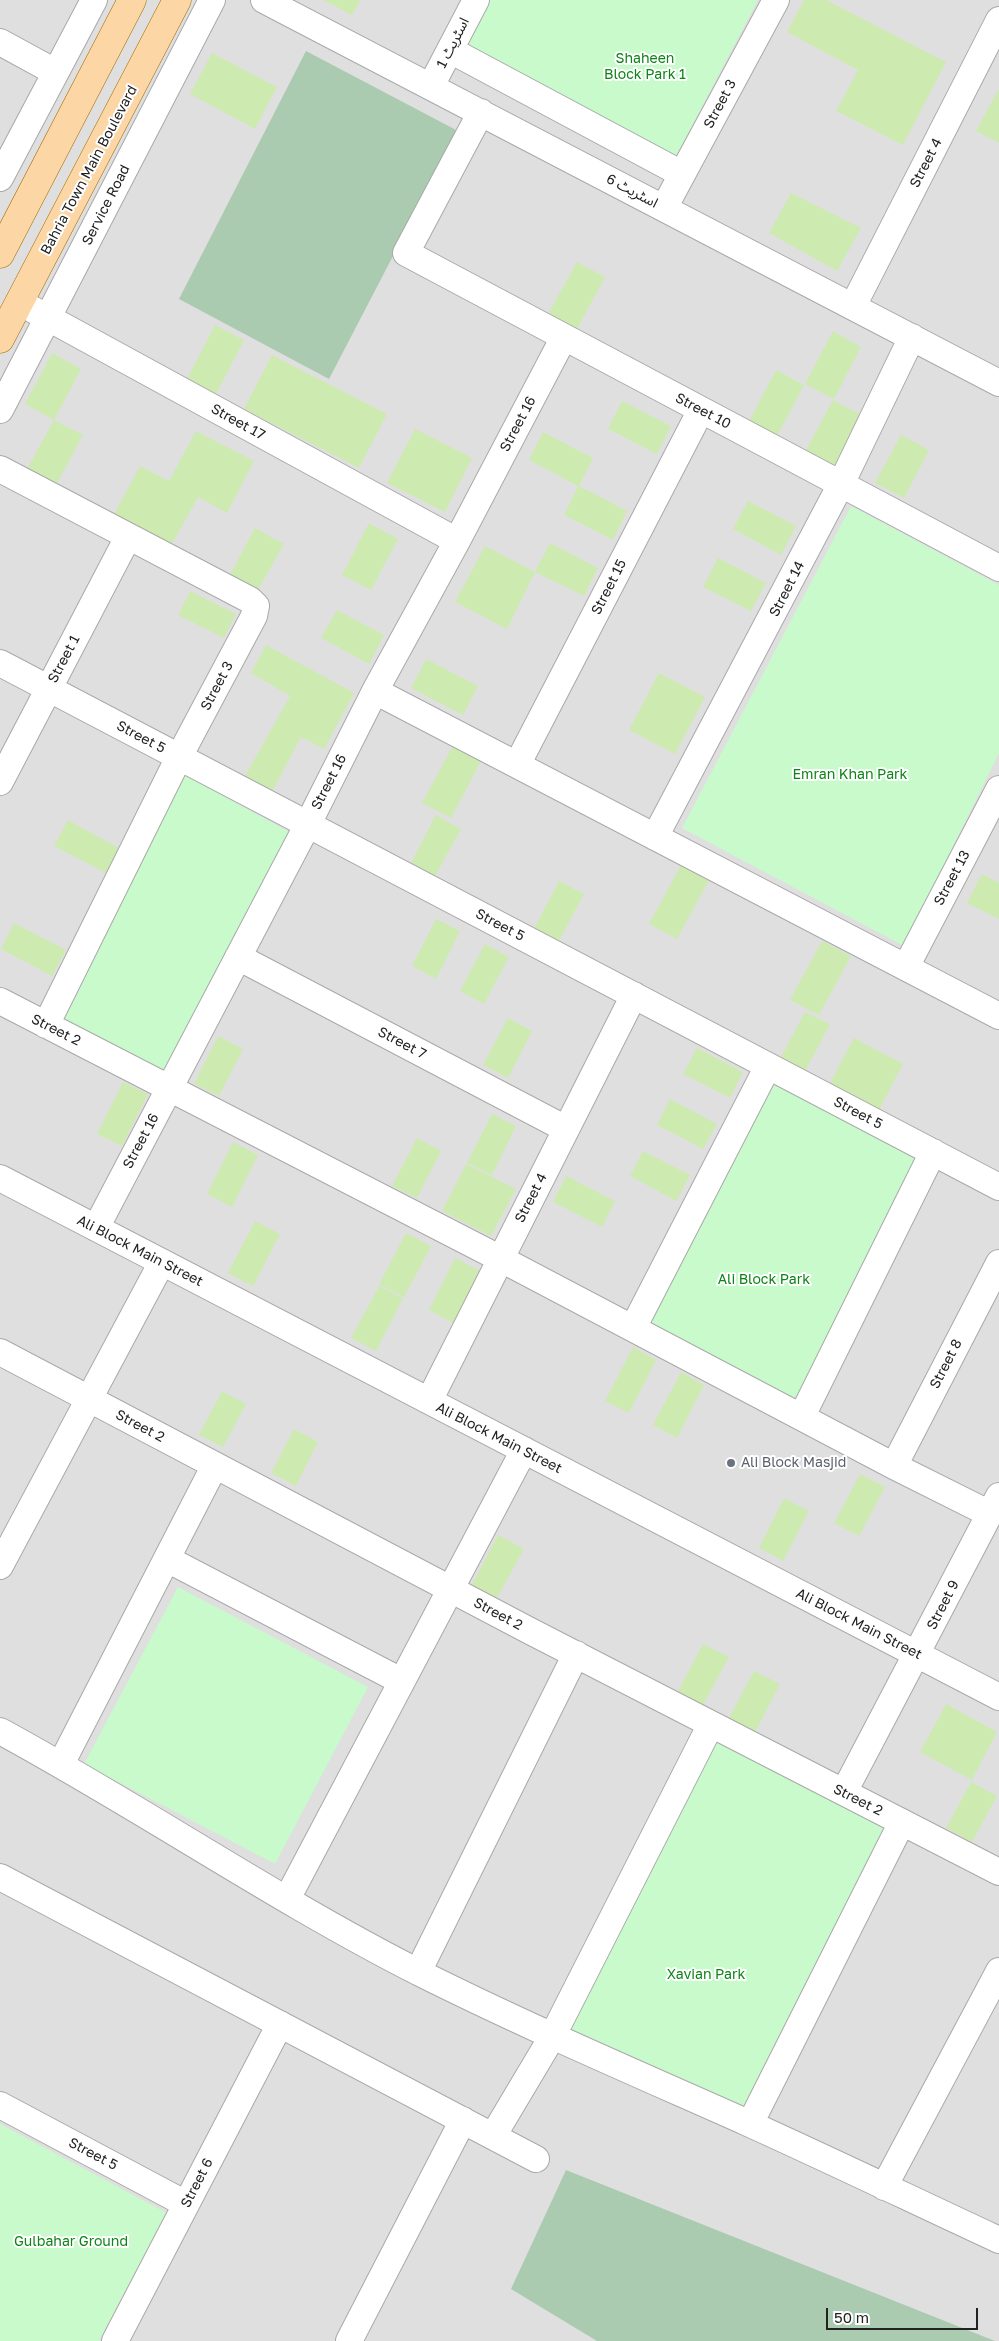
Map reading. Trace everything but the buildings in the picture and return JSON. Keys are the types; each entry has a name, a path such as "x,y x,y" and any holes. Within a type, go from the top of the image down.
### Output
{"main road":[{"name":"Bahria Town Main Boulevard","path":"0,339 177,0"},
{"path":"0,254 129,1"}],"street":[{"path":"0,178 94,0"},
{"name":"Service Road","path":"0,410 212,0"},
{"name":"اسٹریٹ 6","path":"264,0 999,383"},
{"name":"اسٹریٹ 1","path":"431,86 476,0"},
{"name":"Street 3","path":"664,208 776,0"},
{"name":"Street 4","path":"853,306 999,20"},
{"path":"0,42 56,72"},
{"path":"450,50 682,174"},
{"name":"Street 10","path":"481,112 406,253 999,568"},
{"path":"557,152 576,118"},
{"name":"Street 17","path":"19,302 457,541"},
{"name":"Street 16","path":"96,1228 308,824 375,691 457,541 564,337"},
{"name":"Street 14","path":"655,837 841,484 912,337"},
{"name":"Street 15","path":"517,765 701,410"},
{"name":"Street 3","path":"0,468 250,600 256,606 254,616 179,757 46,1025"},
{"name":"Street 1","path":"0,782 128,537"},
{"name":"Street 5","path":"0,663 999,1187"},
{"path":"375,691 999,1016"},
{"name":"Street 13","path":"906,967 999,789"},
{"name":"Street 7","path":"238,957 566,1129"},
{"name":"Street 4","path":"429,1401 634,996"},
{"name":"Street 2","path":"0,1002 501,1258 894,1466 994,1505"},
{"path":"633,1328 768,1066"},
{"path":"802,1416 933,1152"},
{"name":"Ali Block Main Street","path":"0,1178 999,1697"},
{"path":"0,1566 8,1531 88,1398 162,1262"},
{"name":"Street 8","path":"894,1466 999,1263"},
{"name":"Street 2","path":"0,1352 710,1724 999,1872"},
{"path":"287,1898 524,1450"},
{"path":"61,1764 216,1465"},
{"name":"Street 9","path":"844,1792 994,1505"},
{"path":"167,1558 401,1681"},
{"path":"418,1972 576,1654"},
{"path":"493,2136 552,2037 710,1724"},
{"path":"0,1731 61,1764 287,1898 418,1972 552,2037 750,2124 999,2240"},
{"path":"750,2124 902,1822"},
{"path":"0,1877 536,2159"},
{"path":"884,2187 999,1970"},
{"name":"Street 6","path":"115,2341 280,2024"},
{"name":"Street 5","path":"0,2104 186,2204"},
{"path":"349,2341 463,2120"}],"shaded area":[{"path":"0,0 999,0 999,2341 0,2341"}],"green space":[{"path":"323,0 360,0 352,15"},
{"name":"Shaheen Block Park 1","path":"490,0 758,0 675,158 465,50"},
{"path":"804,0 826,0 946,62 903,145 836,111 858,70 787,32"},
{"path":"306,51 458,131 329,379 179,299"},
{"path":"212,53 277,87 255,129 190,94"},
{"path":"999,91 999,143 976,131"},
{"path":"791,193 861,228 837,271 769,233"},
{"path":"577,262 605,277 577,329 548,314"},
{"path":"215,325 244,340 216,394 187,379"},
{"path":"833,331 861,347 834,399 805,384"},
{"path":"52,353 81,369 54,420 25,404"},
{"path":"272,355 387,414 359,468 244,409"},
{"path":"776,370 804,385 777,436 749,421"},
{"path":"833,400 861,415 834,467 805,452"},
{"path":"622,401 671,426 657,454 608,429"},
{"path":"54,420 83,435 55,487 26,471"},
{"path":"415,429 472,458 445,512 387,483"},
{"path":"196,431 254,461 227,513 198,497 169,549 112,518 140,466 169,481"},
{"path":"543,432 593,458 579,486 627,511 613,540 564,515 578,486 529,460"},
{"path":"901,435 929,450 904,498 875,483"},
{"path":"748,501 796,526 781,555 733,529"},
{"name":"Emran Khan Park","path":"851,506 999,585 999,753 904,946 682,828"},
{"path":"369,523 398,539 371,590 342,575"},
{"path":"255,528 284,544 255,595 227,580"},
{"path":"550,543 598,568 584,596 535,572"},
{"path":"485,546 535,572 507,629 455,602"},
{"path":"718,558 766,583 751,611 703,587"},
{"path":"190,591 236,614 224,638 178,615"},
{"path":"337,610 384,635 369,664 321,638"},
{"path":"266,645 354,693 324,749 301,737 272,792 244,778 290,696 251,673"},
{"path":"426,659 478,686 463,715 411,688"},
{"path":"659,673 705,697 675,754 629,730"},
{"path":"454,744 482,759 451,818 422,803"},
{"path":"181,773 293,834 166,1074 57,1017"},
{"path":"436,815 461,829 435,876 411,863"},
{"path":"68,820 119,848 106,873 54,846"},
{"path":"681,865 709,880 677,939 649,924"},
{"path":"982,874 999,883 999,919 967,903"},
{"path":"559,881 584,894 558,942 534,929"},
{"path":"436,919 460,931 436,979 412,966"},
{"path":"14,923 66,950 52,976 1,949"},
{"path":"822,941 851,956 819,1015 790,1000"},
{"path":"485,944 509,957 484,1004 460,991"},
{"path":"805,1012 830,1024 804,1073 780,1059"},
{"path":"508,1018 532,1031 508,1078 483,1065"},
{"path":"218,1036 243,1049 219,1096 194,1084"},
{"path":"854,1038 903,1064 878,1112 829,1085"},
{"path":"697,1048 743,1072 730,1098 683,1074"},
{"path":"123,1082 148,1094 122,1146 97,1134"},
{"name":"Ali Block Park","path":"773,1083 921,1158 797,1404 645,1322"},
{"path":"670,1099 717,1124 703,1149 657,1125"},
{"path":"492,1114 516,1126 492,1175 467,1163"},
{"path":"417,1138 441,1151 417,1198 392,1186"},
{"path":"233,1142 258,1155 232,1207 207,1194"},
{"path":"643,1151 690,1175 676,1201 630,1176"},
{"path":"466,1164 516,1189 491,1236 442,1211"},
{"path":"566,1176 615,1201 602,1227 553,1202"},
{"path":"255,1221 280,1234 253,1286 228,1273"},
{"path":"406,1233 431,1246 404,1297 379,1284"},
{"path":"455,1258 480,1271 453,1323 429,1310"},
{"path":"379,1286 403,1298 376,1351 351,1338"},
{"path":"633,1347 656,1360 629,1413 605,1401"},
{"path":"681,1372 704,1385 677,1438 653,1425"},
{"path":"222,1391 246,1404 223,1447 199,1435"},
{"path":"294,1429 318,1442 296,1486 271,1473"},
{"path":"860,1474 885,1487 859,1536 834,1523"},
{"path":"784,1498 809,1511 783,1561 759,1548"},
{"path":"498,1535 524,1549 497,1598 472,1585"},
{"path":"178,1587 368,1687 275,1864 84,1764"},
{"path":"703,1644 729,1657 702,1707 677,1693"},
{"path":"754,1671 780,1684 754,1734 728,1720"},
{"path":"946,1704 997,1732 972,1780 920,1752"},
{"name":"Xavian Park","path":"714,1739 885,1826 748,2111 568,2034"},
{"path":"971,1782 997,1796 972,1842 946,1828"},
{"name":"Gulbahar Ground","path":"0,2124 167,2213 99,2341 0,2341"},
{"path":"566,2170 995,2341 597,2341 511,2289"}],"place":[{"name":"Ali Block Masjid","path":"731,1463"}]}
